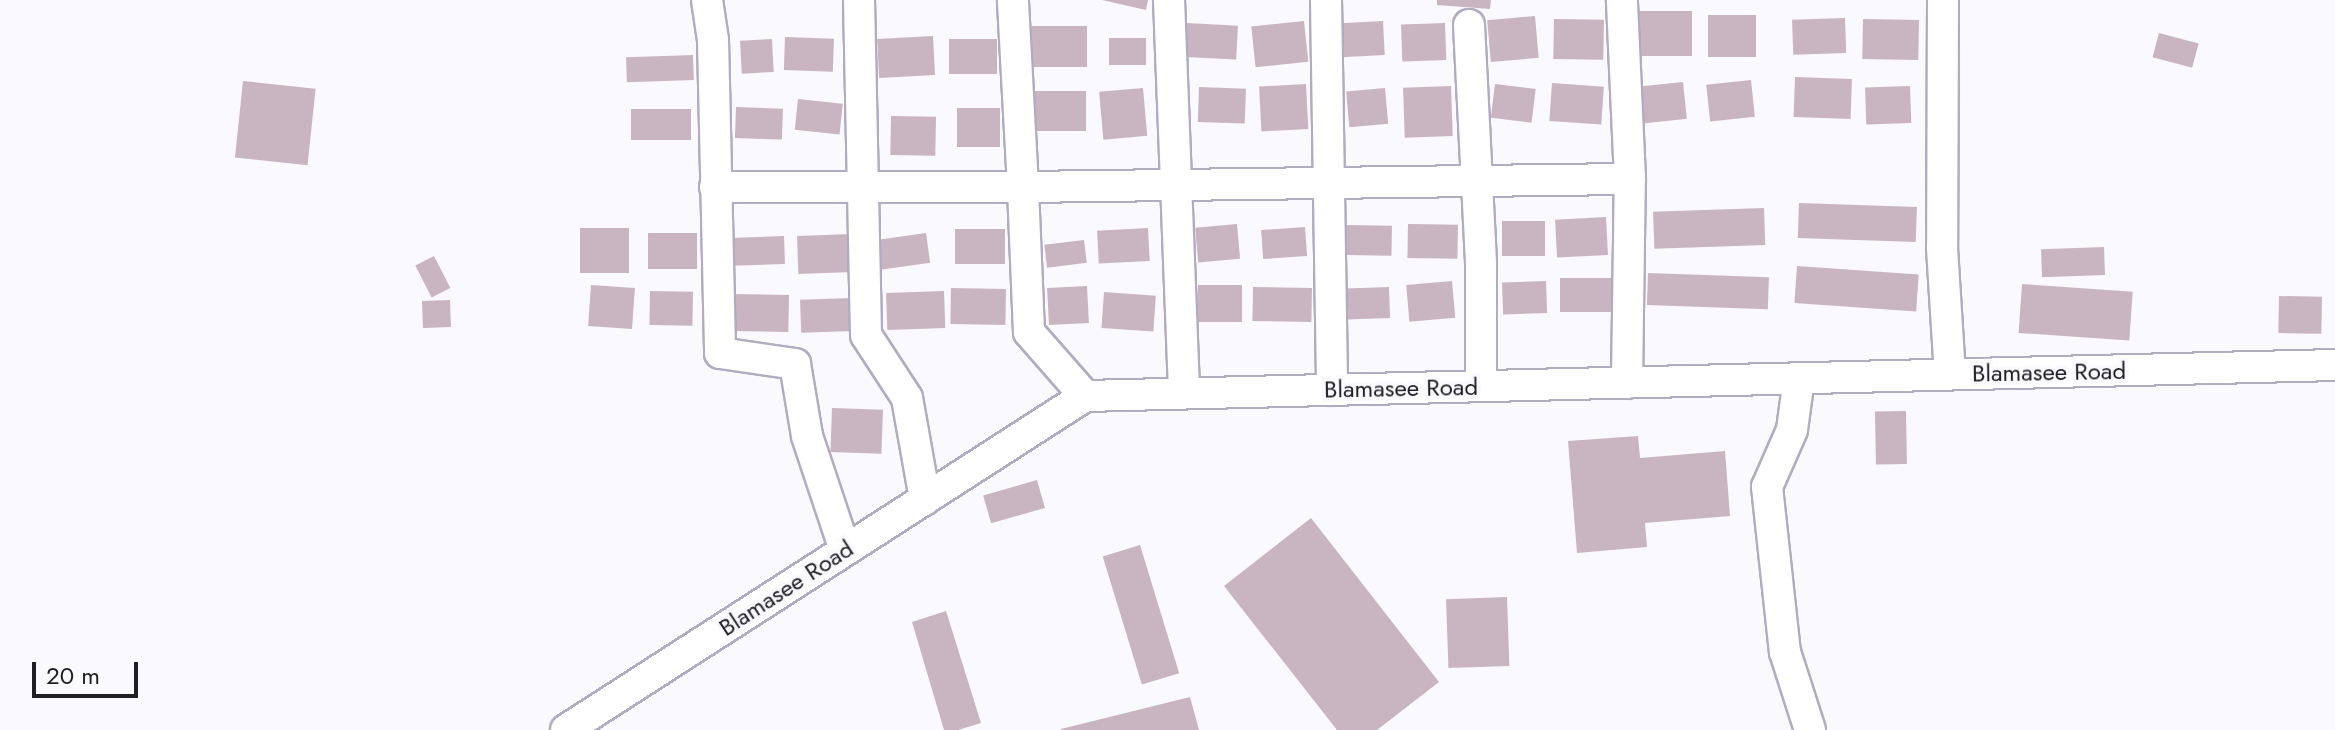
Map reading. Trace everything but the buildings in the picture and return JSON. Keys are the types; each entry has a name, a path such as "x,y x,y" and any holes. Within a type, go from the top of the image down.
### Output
{"street":[{"path":"707,0 713,40 720,353 795,364 807,436 845,550"},
{"path":"859,0 866,335 907,398 925,499"},
{"path":"1013,0 1029,332 1085,396"},
{"path":"1169,0 1184,393"},
{"path":"1326,0 1332,390"},
{"path":"1622,0 1630,179 1627,383"},
{"path":"1943,0 1942,248 1950,374"},
{"path":"1469,25 1478,181 1481,386"},
{"path":"715,187 1023,187 1630,179"},
{"name":"Blamasee Road","path":"566,730 1085,396 2335,365"},
{"path":"1799,378 1792,430 1767,487 1785,652 1810,730"}]}
